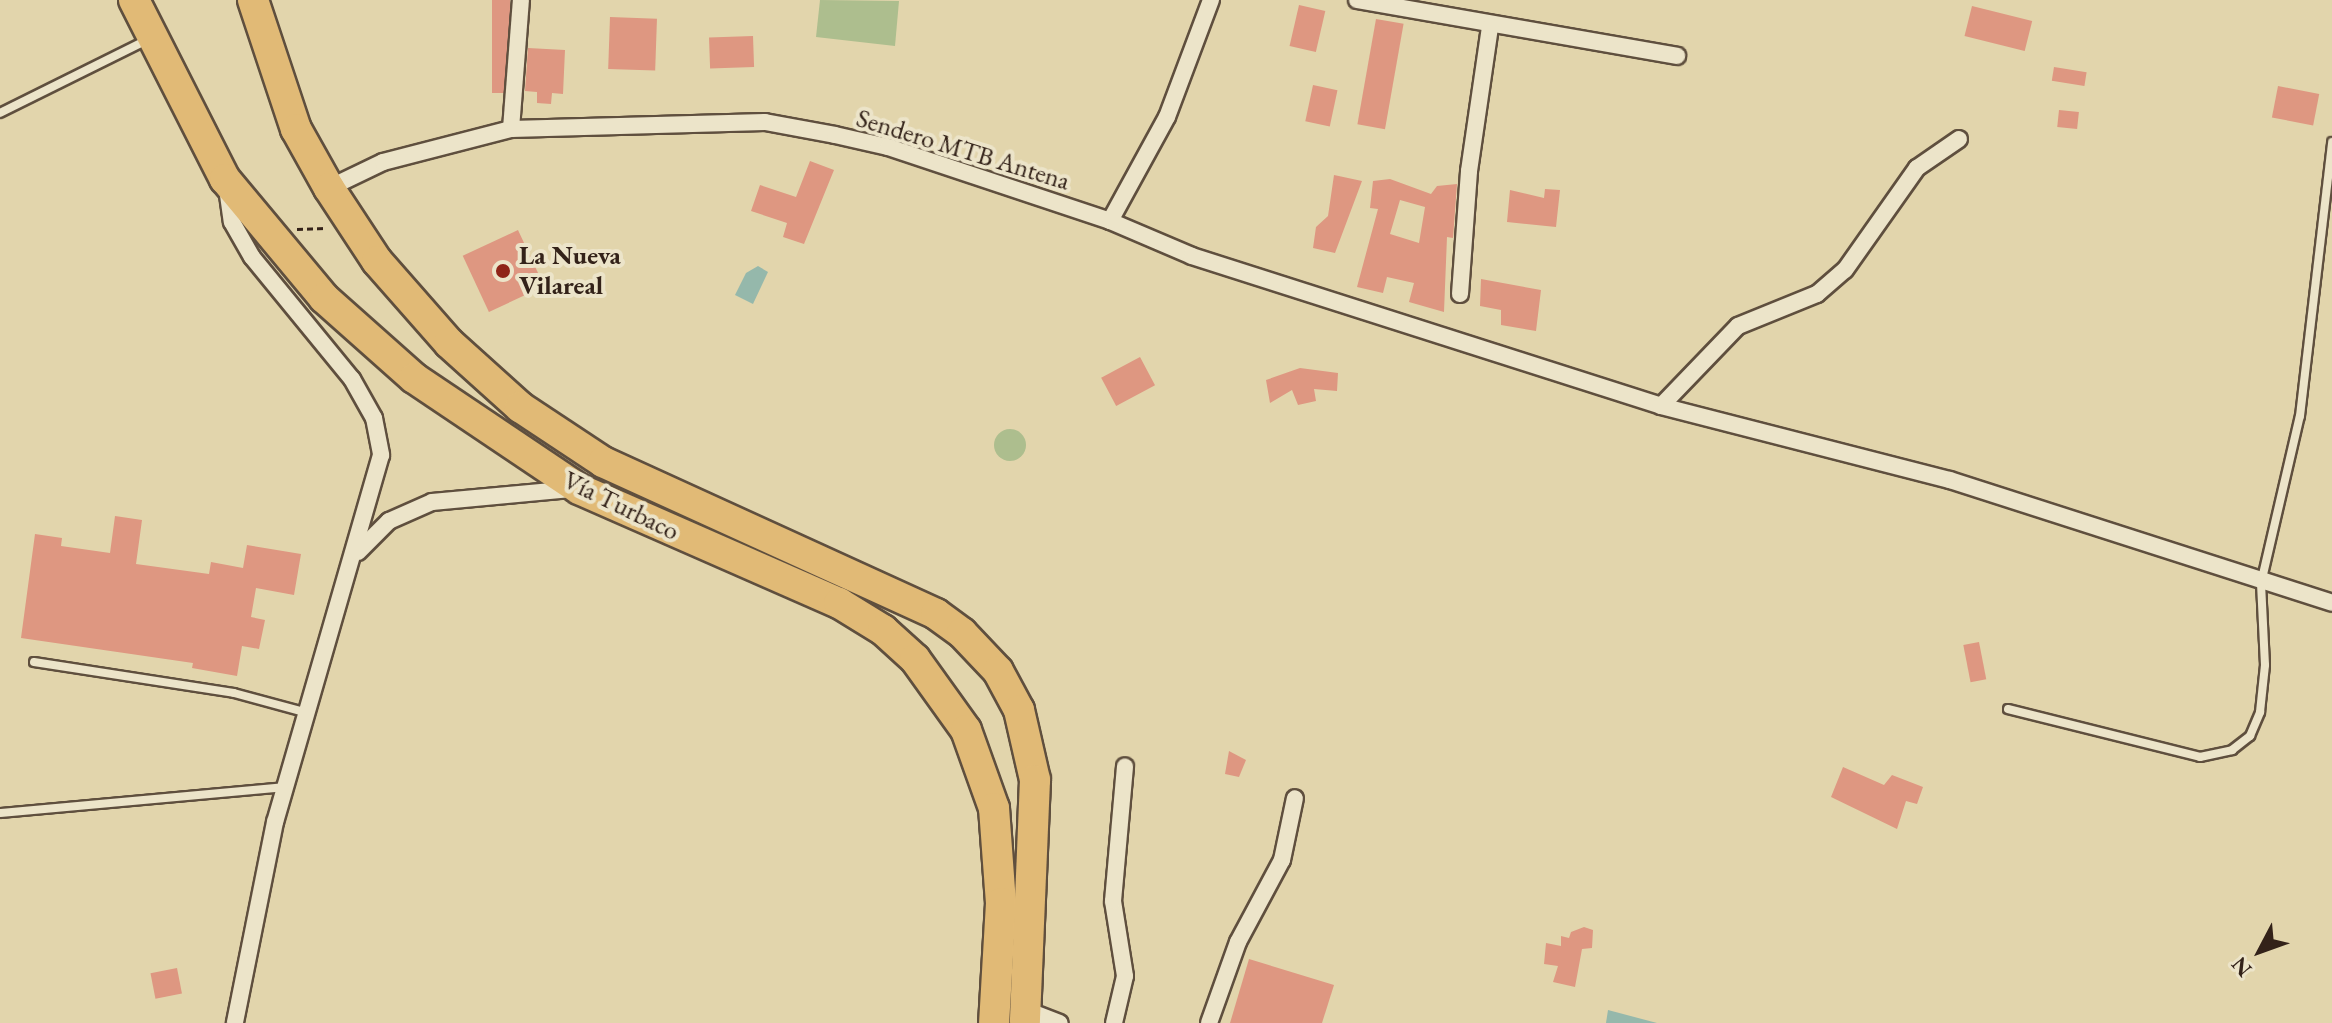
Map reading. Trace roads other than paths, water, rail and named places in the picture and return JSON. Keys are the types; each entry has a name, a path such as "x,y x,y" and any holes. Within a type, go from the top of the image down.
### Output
{"highway":[{"name":"Vía Turbaco","path":"134,0 150,39 225,179 324,298 403,368 579,489 839,603 883,630 943,693 966,730 994,808 1001,877 994,1023"},
{"name":"Vía Turbaco","path":"253,0 296,129 329,188 377,261 449,343 520,407 603,462 660,493 936,614 983,652 1019,710 1035,780 1025,1016"}],"street":[{"path":"511,129 521,0"},
{"path":"1110,221 1167,117 1211,0"},
{"path":"1357,0 1490,27 1677,56"},
{"path":"1460,294 1469,171 1490,27"},
{"name":"Sendero MTB Antena","path":"329,188 383,162 511,129 765,122 888,147 1110,221 1192,256 1661,406 1950,480 2261,583 2332,603"},
{"path":"1661,406 1738,326 1817,294 1845,270 1917,168 1959,139"},
{"path":"225,179 232,222 252,257 352,379 374,418 381,455 357,553 286,787 235,1023"},
{"path":"357,553 389,521 432,502 579,489"},
{"path":"1114,1023 1125,976 1113,901 1125,767"},
{"path":"1209,1023 1238,942 1282,860 1295,798"},
{"path":"1025,1016 1060,1023"}],"lane":[{"path":"0,113 150,39"},
{"path":"2008,709 2170,753 2200,757 2232,750 2250,736 2260,712 2265,665 2261,583 2300,416 2332,142"},
{"path":"34,662 234,693 309,713"},
{"path":"0,813 286,787"}],"place":[{"name":"La Nueva Vilareal","path":"503,271"}]}
